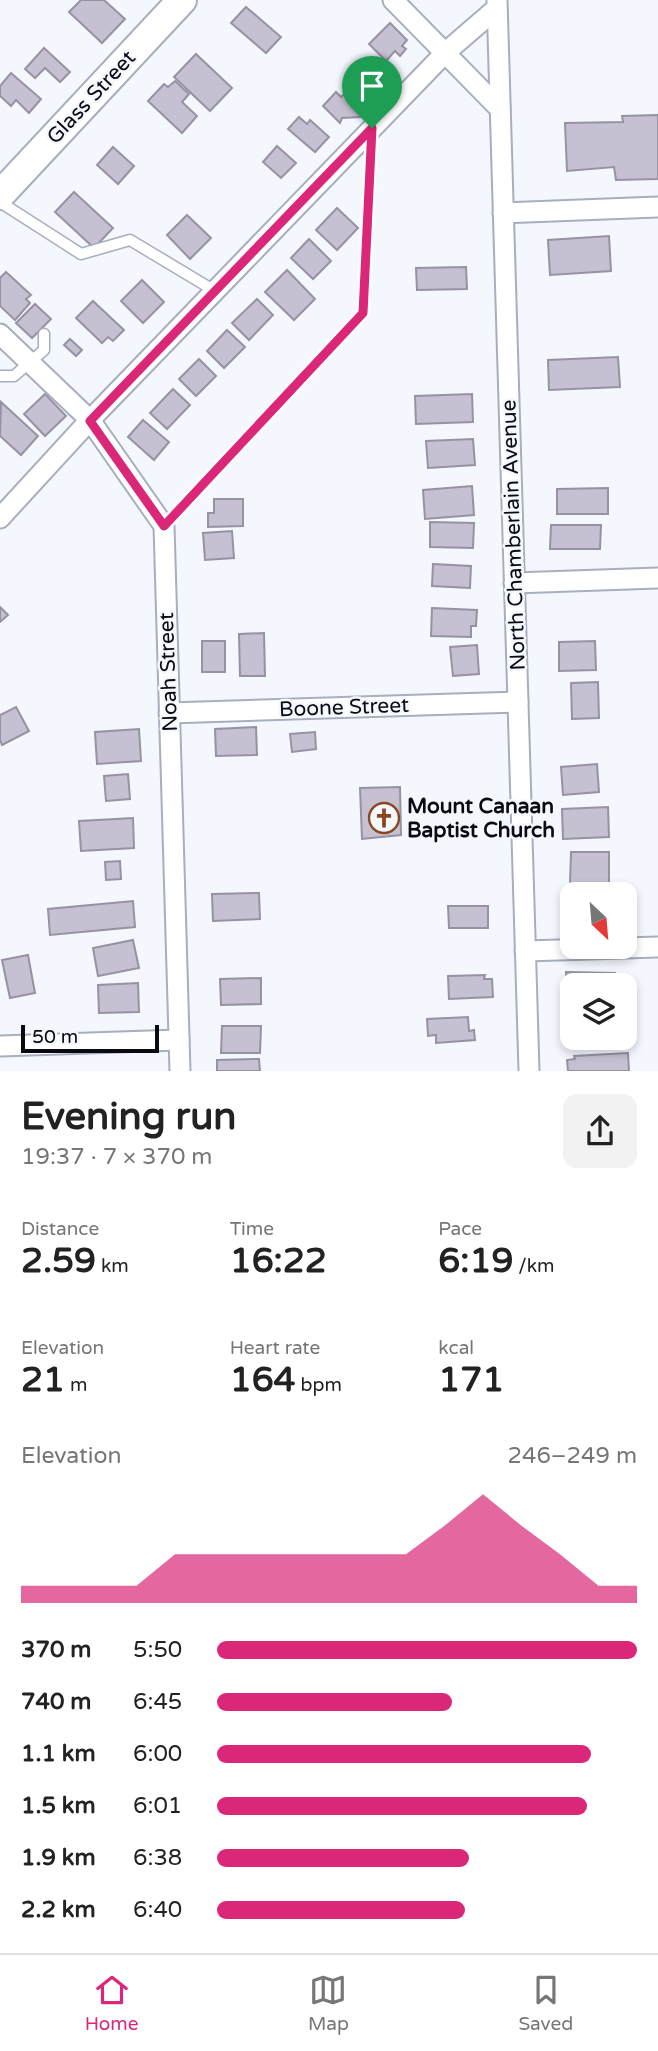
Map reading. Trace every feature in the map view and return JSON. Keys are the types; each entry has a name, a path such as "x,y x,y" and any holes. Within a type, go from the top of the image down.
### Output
{"main road":[{"name":"Glass Street","path":"0,195 183,0"}],"street":[{"path":"393,0 500,109"},
{"path":"0,518 372,128 497,4"},
{"name":"North Chamberlain Avenue","path":"497,4 529,1071"},
{"path":"503,213 658,207"},
{"path":"0,334 90,421 164,526"},
{"name":"Noah Street","path":"164,526 180,1071"},
{"path":"514,583 658,578"},
{"name":"Boone Street","path":"169,713 518,702"},
{"path":"525,951 658,947"},
{"path":"0,1046 179,1040"}],"lane":[{"path":"164,526 363,313 372,128"},
{"path":"0,202 81,254 130,240 215,291"},
{"path":"0,376 13,376 44,350 44,334"}],"building":[{"path":"81,0 104,0 125,19 102,43 69,12"},
{"path":"246,7 281,37 266,53 231,23"},
{"path":"390,23 407,40 402,46 406,49 400,56 395,51 386,61 369,44"},
{"path":"44,48 70,72 60,82 45,68 35,78 25,69"},
{"path":"196,54 232,88 210,111 174,77"},
{"path":"11,73 41,99 29,113 16,100 11,106 0,96 0,86"},
{"path":"175,81 189,94 182,102 197,116 182,133 148,101 164,84 168,87"},
{"path":"336,92 341,97 344,94 364,113 361,117 342,118 340,123 323,106"},
{"path":"658,115 658,179 616,180 614,167 567,171 565,123 623,122 622,116"},
{"path":"299,117 307,124 310,120 329,137 315,152 288,129"},
{"path":"277,146 296,163 281,178 263,162"},
{"path":"113,147 134,166 118,184 97,165"},
{"path":"74,192 113,228 94,248 55,212"},
{"path":"337,208 358,228 337,250 316,230"},
{"path":"187,215 211,238 190,259 167,235"},
{"path":"609,236 611,271 550,275 548,240"},
{"path":"309,239 331,261 313,279 291,258"},
{"path":"466,267 467,289 417,290 416,268"},
{"path":"287,270 315,299 294,320 265,292"},
{"path":"6,272 31,295 26,299 30,303 15,320 0,306 0,278"},
{"path":"142,280 164,302 143,323 121,301"},
{"path":"257,299 273,315 249,340 232,323"},
{"path":"93,301 124,330 113,341 108,337 102,343 76,318"},
{"path":"35,304 51,319 32,338 16,323"},
{"path":"227,330 245,347 224,368 207,351"},
{"path":"70,339 82,350 76,356 64,345"},
{"path":"618,357 620,387 549,390 548,360"},
{"path":"199,359 216,376 196,396 179,379"},
{"path":"173,389 190,405 167,429 150,413"},
{"path":"45,394 66,416 45,436 24,414"},
{"path":"472,394 473,422 416,424 415,396"},
{"path":"1,402 38,436 21,455 0,436"},
{"path":"143,420 169,442 154,460 128,437"},
{"path":"473,439 475,465 428,468 426,441"},
{"path":"472,486 474,515 425,519 423,490"},
{"path":"608,488 608,514 557,514 557,489"},
{"path":"214,499 243,499 243,526 208,527 208,513 214,513"},
{"path":"430,522 474,523 473,548 430,547"},
{"path":"551,525 601,525 600,549 550,549"},
{"path":"232,531 234,558 205,560 203,533"},
{"path":"433,564 471,566 470,588 432,586"},
{"path":"0,607 8,615 0,622"},
{"path":"432,608 477,610 476,626 471,626 471,637 431,636"},
{"path":"264,633 265,676 240,676 239,634"},
{"path":"202,641 225,641 225,672 202,672"},
{"path":"595,641 596,670 559,671 559,642"},
{"path":"477,645 479,674 453,676 450,647"},
{"path":"598,682 599,718 572,719 571,683"},
{"path":"16,707 29,731 2,745 0,715"},
{"path":"256,727 257,755 216,756 215,729"},
{"path":"139,729 141,761 97,764 95,732"},
{"path":"315,732 316,749 292,752 290,734"},
{"path":"597,764 599,792 563,795 561,767"},
{"path":"128,774 130,799 106,801 104,776"},
{"path":"400,787 401,835 362,839 360,788"},
{"path":"608,807 609,837 563,839 562,809"},
{"path":"133,818 134,848 81,851 79,821"},
{"path":"571,852 609,852 609,882 570,882"},
{"path":"120,861 121,879 106,880 105,862"},
{"path":"259,893 260,919 213,921 212,894"},
{"path":"133,901 135,927 50,935 48,909"},
{"path":"448,906 488,906 488,928 449,928"},
{"path":"133,940 139,968 98,976 93,948"},
{"path":"28,955 35,993 10,998 2,960"},
{"path":"485,975 484,979 492,979 493,997 449,999 448,976"},
{"path":"261,978 261,1004 221,1005 220,979"},
{"path":"138,983 139,1012 99,1013 98,985"},
{"path":"468,1017 469,1031 474,1030 475,1040 436,1043 436,1035 428,1036 427,1019"},
{"path":"222,1026 261,1026 260,1053 221,1053"},
{"path":"628,1053 629,1071 568,1071 567,1060 575,1059 574,1056"},
{"path":"259,1059 260,1071 217,1071 217,1060"}],"place":[{"name":"Mount Canaan Baptist Church","path":"384,818"}],"route":[{"path":"372,128 363,313 164,526 90,421 372,128"}]}
